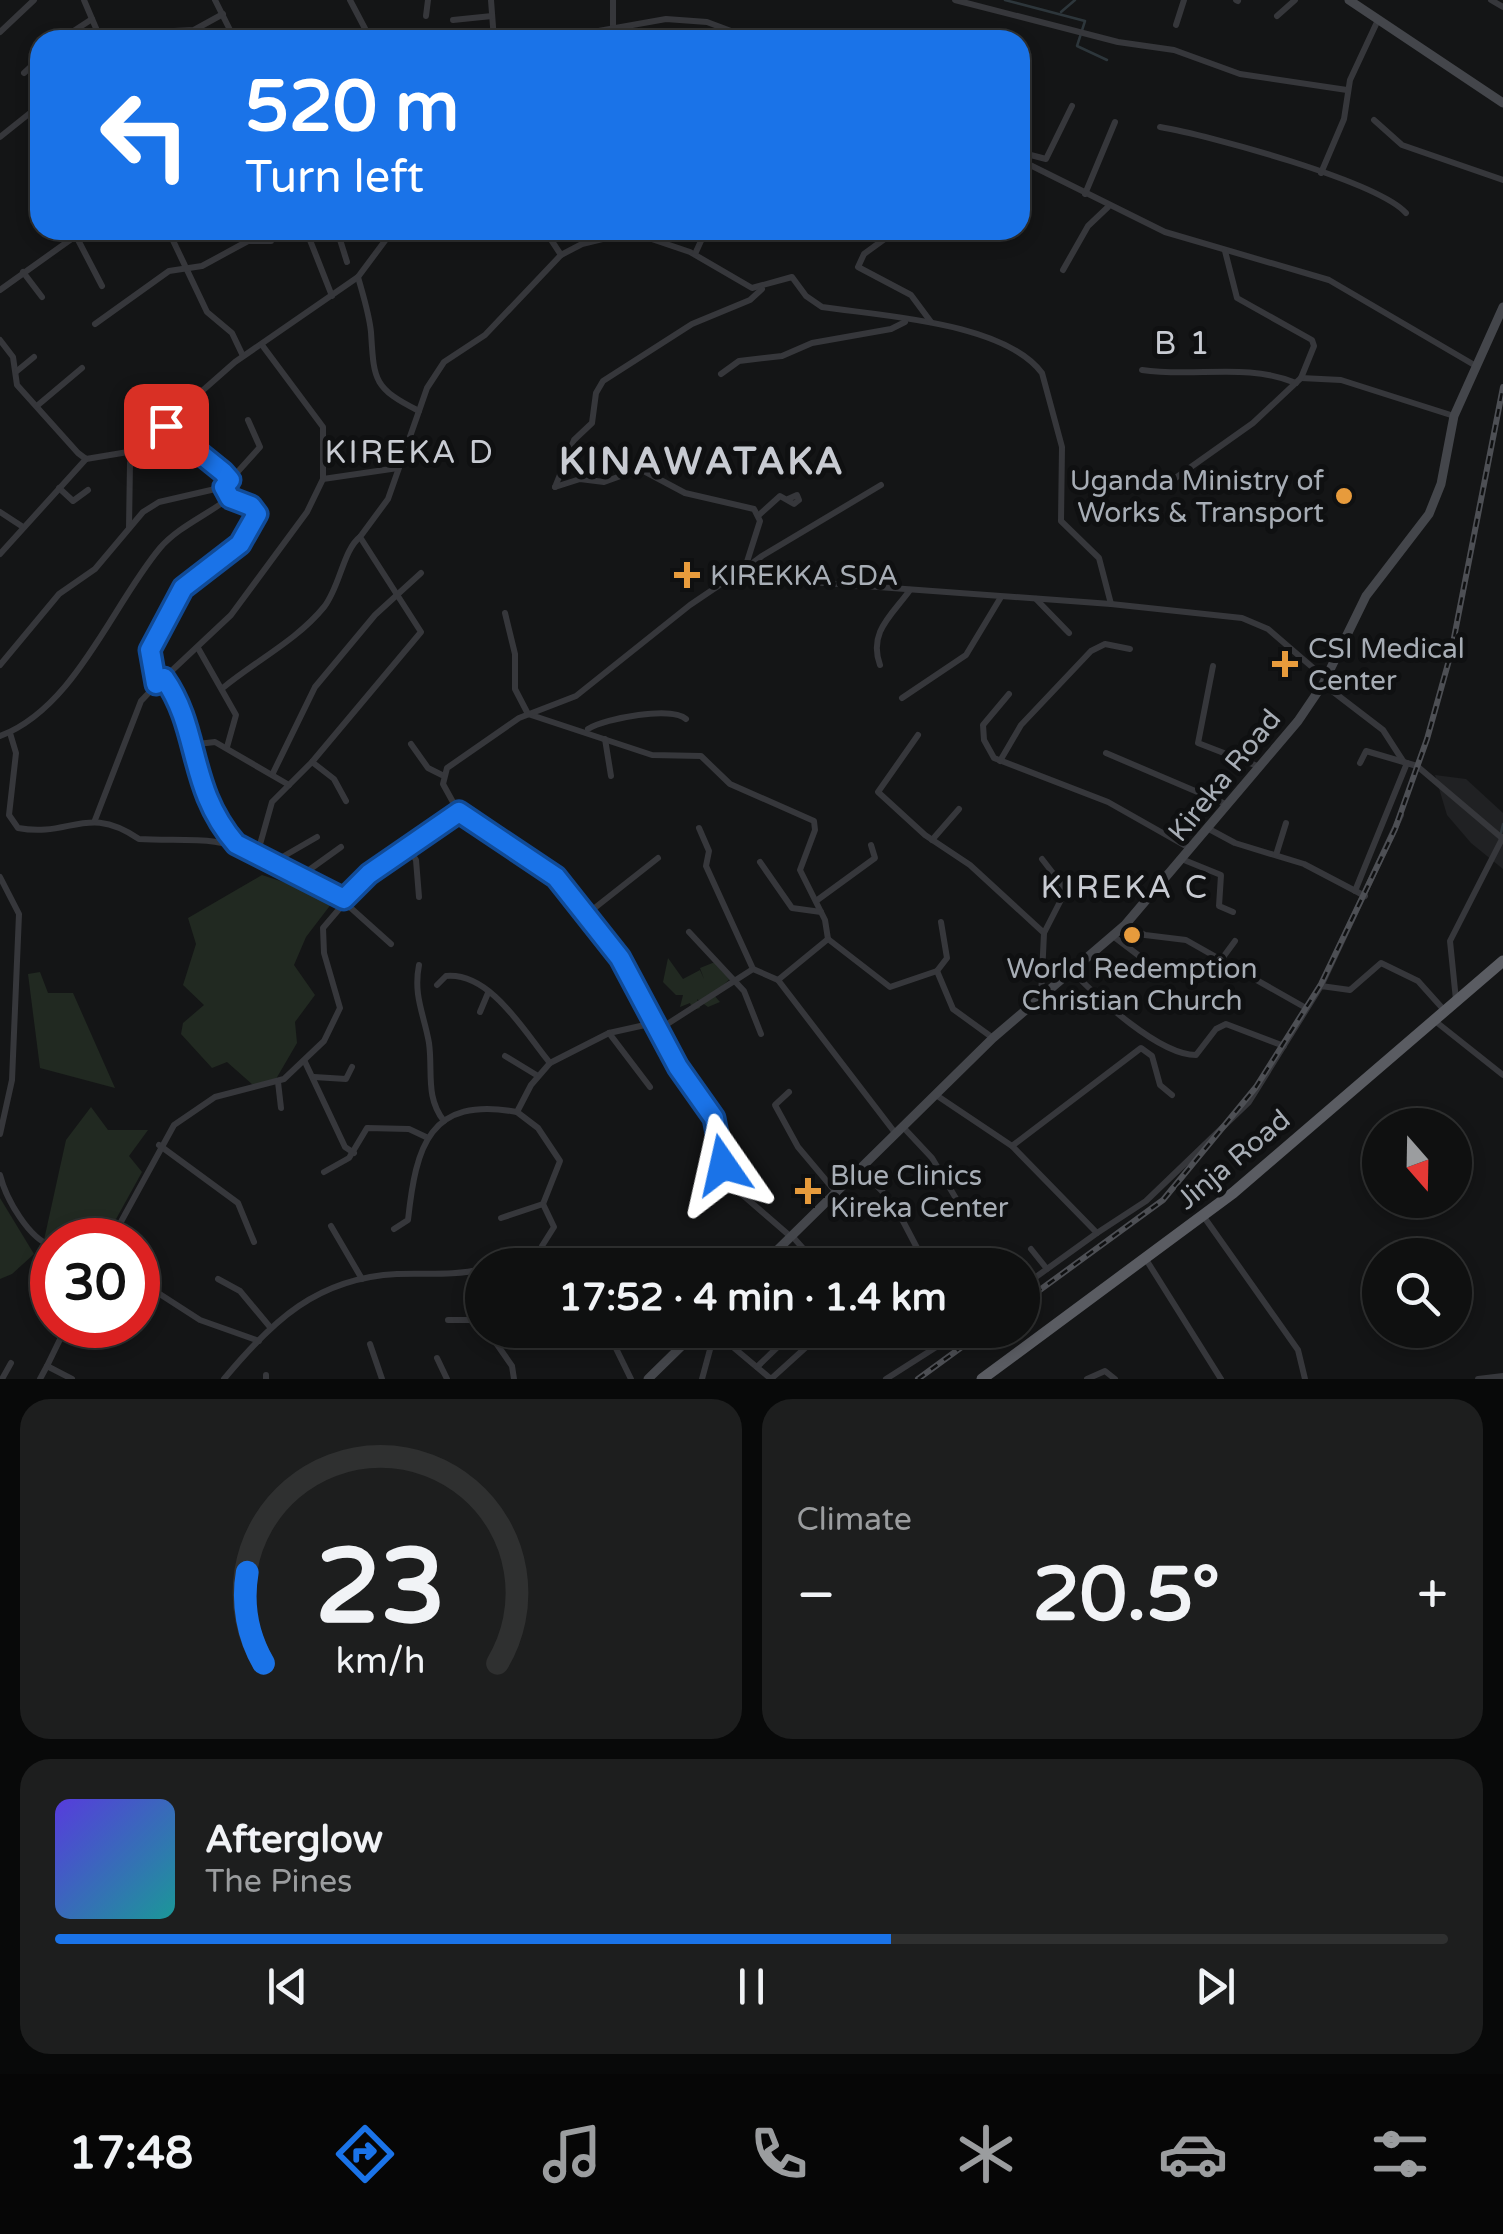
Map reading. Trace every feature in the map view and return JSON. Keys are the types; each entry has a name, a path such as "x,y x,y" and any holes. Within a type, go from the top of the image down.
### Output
{"highway":[{"name":"Jinja Road","path":"982,1379 1002,1373 1204,1217 1503,961"}],"main road":[{"path":"1348,0 1503,100"},
{"name":"Kireka Road","path":"779,1248 993,1038 1125,924 1184,860 1260,766 1324,682 1366,596 1429,514 1441,484 1454,416 1503,307"},
{"path":"648,1379 680,1348"}],"street":[{"path":"1,29 34,0"},
{"path":"84,0 96,30"},
{"path":"215,0 230,30"},
{"path":"350,0 366,30"},
{"path":"426,16 428,0"},
{"path":"491,0 493,30"},
{"path":"612,26 614,0"},
{"path":"955,0 1174,50 1240,74 1347,90"},
{"path":"1176,25 1184,0"},
{"path":"1277,16 1295,0"},
{"path":"1490,0 1503,7"},
{"path":"194,30 223,14"},
{"path":"453,20 492,16"},
{"path":"75,30 92,19"},
{"path":"594,30 678,19 707,22 728,30"},
{"path":"1321,173 1346,112 1347,90 1378,20"},
{"path":"24,73 30,67"},
{"path":"1030,157 1046,159 1072,106"},
{"path":"0,137 30,113"},
{"path":"1374,120 1402,146 1503,180"},
{"path":"1085,195 1115,122"},
{"path":"1160,127 1212,137 1321,173 1392,200 1406,214"},
{"path":"1030,161 1085,195 1165,232 1329,280 1476,366"},
{"path":"1063,270 1088,226 1108,207"},
{"path":"0,290 70,240"},
{"path":"78,240 102,286"},
{"path":"174,240 207,312 232,333 244,356"},
{"path":"310,240 332,296"},
{"path":"339,240 347,262"},
{"path":"0,554 86,460 134,450 244,356 358,277 386,240"},
{"path":"551,240 561,255"},
{"path":"224,687 289,640 323,609 342,578 350,546 388,499 427,388 444,362 485,335 561,255 597,240"},
{"path":"651,240 695,254 752,288 792,278 806,296 822,307 875,311 992,340 1042,373 1062,447 1061,520 1099,558 1112,604"},
{"path":"695,254 701,240"},
{"path":"883,240 864,254 858,267 911,295 931,322"},
{"path":"96,324 169,271 190,270 248,241 272,242"},
{"path":"1144,478 1170,481 1253,424 1298,381 1314,342 1237,298 1225,250"},
{"path":"23,272 42,298"},
{"path":"358,277 370,325 374,376 389,393 420,411"},
{"path":"758,514 747,507 685,493 640,468 604,482 583,479 555,486 574,440 592,423 603,381 692,324 750,300 762,288"},
{"path":"721,374 739,361 782,356 812,343 891,329 906,321"},
{"path":"0,340 11,353 17,385 86,460"},
{"path":"95,820 141,701 231,615 294,532 324,480 323,427 262,345"},
{"path":"16,371 34,358"},
{"path":"38,405 82,368"},
{"path":"1142,370 1180,375 1248,370 1298,381 1341,380 1454,416"},
{"path":"0,665 59,594 95,569 129,528 159,502 227,483 260,447 248,420"},
{"path":"166,426 227,483 230,498"},
{"path":"129,528 130,462 134,450"},
{"path":"324,480 398,468"},
{"path":"442,775 528,714 576,696 621,656 745,568 881,485"},
{"path":"59,488 76,501 88,490"},
{"path":"745,568 758,514 776,497 788,499"},
{"path":"156,684 150,650 183,588 234,549 256,518 255,509 230,498"},
{"path":"230,498 162,546 78,669 3,734 16,753 9,815 13,825 29,830 95,820 122,826 139,839 167,837 236,844 310,878 344,899 391,944"},
{"path":"0,512 23,527"},
{"path":"256,855 267,809 312,762 421,632 360,537"},
{"path":"272,773 316,687 395,597 422,573"},
{"path":"732,579 1112,604 1258,623 1395,744 1405,762"},
{"path":"880,665 874,646 877,634 911,589"},
{"path":"902,698 966,655 1001,596"},
{"path":"1036,599 1069,633"},
{"path":"505,613 515,654 514,688 528,714 587,730 652,755 701,756 730,784 811,818 816,827 800,870 821,912 828,939 890,987 937,971 947,958 941,922"},
{"path":"1000,761 1020,725 1091,651 1104,644 1130,649"},
{"path":"198,648 224,687 238,719 227,747"},
{"path":"1214,666 1198,744 1260,766"},
{"path":"164,678 181,707 204,796 236,844"},
{"path":"1008,694 983,725 987,748 1000,761 1108,802 1192,850"},
{"path":"587,730 604,722 668,710 686,719"},
{"path":"918,735 877,790 932,840 970,865 1044,933"},
{"path":"604,738 611,776"},
{"path":"189,745 208,740 227,747 289,785"},
{"path":"411,744 428,768 442,775 448,796 459,812 545,867 587,914 629,970 656,1027 714,1118 730,1184 802,1248"},
{"path":"1389,757 1395,744"},
{"path":"1360,763 1365,751 1405,762 1503,838 1450,941 1456,1001"},
{"path":"1106,753 1229,806"},
{"path":"312,762 334,779 346,801"},
{"path":"1354,892 1405,762"},
{"path":"932,840 959,809"},
{"path":"122,1218 174,1125 205,1102 278,1082 304,1062 338,1018 340,1008 321,934 344,899 407,846 459,812"},
{"path":"1040,1275 1146,1202 1248,1102 1320,986 1402,815"},
{"path":"1276,854 1286,823"},
{"path":"699,828 709,851 706,866 753,970 778,980 900,1131 926,1149 964,1212"},
{"path":"1209,828 1235,844 1276,854 1364,896"},
{"path":"272,862 316,837"},
{"path":"816,902 875,858 870,845"},
{"path":"407,846 416,860 419,897"},
{"path":"310,878 308,871 340,847"},
{"path":"587,914 658,858"},
{"path":"1041,998 1044,933 1066,890 1042,859"},
{"path":"1184,860 1220,875 1219,904 1233,912"},
{"path":"760,862 792,908 821,912"},
{"path":"0,877 18,914 12,1080 0,1134"},
{"path":"1125,924 1145,935 1186,940 1306,1008"},
{"path":"689,932 749,999 760,1034"},
{"path":"1113,936 1138,955"},
{"path":"778,980 828,939"},
{"path":"1221,960 1236,941"},
{"path":"1320,986 1350,990 1381,963 1418,981 1440,1016 1503,1075"},
{"path":"419,964 415,991 428,1040 428,1084 444,1121"},
{"path":"517,1112 550,1063 609,1033 656,1027 753,970"},
{"path":"937,971 954,1009 993,1038"},
{"path":"1073,972 1114,1010 1178,1052 1196,1056 1216,1029 1226,1024 1284,1046"},
{"path":"437,985 446,976 464,976 488,993 550,1063"},
{"path":"480,1012 488,993"},
{"path":"609,1033 650,1088"},
{"path":"1012,1146 1141,1048 1152,1056 1160,1085 1172,1095"},
{"path":"506,1056 538,1076"},
{"path":"304,1062 344,1147 354,1152"},
{"path":"314,1077 346,1079 352,1068"},
{"path":"278,1082 281,1108"},
{"path":"789,1092 774,1105 798,1147 835,1191"},
{"path":"934,1094 1012,1146 1097,1233"},
{"path":"394,1229 408,1220 412,1176 426,1136 444,1121 479,1107 517,1112 538,1128 560,1161 543,1204 554,1227 543,1248"},
{"path":"324,1172 354,1152 370,1127 409,1129 426,1136"},
{"path":"160,1145 238,1203 254,1242"},
{"path":"859,1167 894,1204 917,1248"},
{"path":"0,1175 30,1227"},
{"path":"502,1218 543,1204"},
{"path":"1204,1217 1298,1350 1304,1379"},
{"path":"331,1226 362,1279"},
{"path":"1040,1261 1047,1270"},
{"path":"1147,1261 1222,1379"},
{"path":"224,1379 270,1327 298,1306 362,1279 465,1270"},
{"path":"218,1279 240,1291 270,1327"},
{"path":"160,1294 200,1320 259,1341"},
{"path":"448,1320 465,1320"},
{"path":"370,1344 382,1379"},
{"path":"40,1379 55,1348"},
{"path":"499,1348 512,1366 514,1379"},
{"path":"616,1348 631,1379"},
{"path":"702,1379 710,1348"},
{"path":"734,1348 771,1379 805,1348"},
{"path":"757,1368 777,1348"},
{"path":"886,1379 934,1348"},
{"path":"437,1358 447,1379"},
{"path":"2,1379 10,1363"},
{"path":"46,1366 72,1379"},
{"path":"1087,1379 1104,1371 1115,1379"},
{"path":"1478,1379 1503,1376"}],"shaded area":[{"path":"1435,775 1466,779 1503,813 1503,869 1471,843 1447,815"},
{"path":"262,875 335,899 306,937 294,965 315,995 295,1022 297,1043 276,1079 253,1085 227,1062 212,1068 181,1034 183,1023 204,1005 183,985 196,944 188,918"},
{"path":"668,958 683,979 700,970 704,979 700,968 715,962 730,979 713,994 720,1002 708,1007 697,999 700,1008 693,1010 690,1003 680,1007 683,995 676,995 663,982"},
{"path":"40,972 48,993 73,993 115,1088 40,1068 28,974"},
{"path":"91,1107 108,1130 148,1130 129,1156 142,1172 117,1218 49,1218 66,1140"},
{"path":"0,1198 30,1247 30,1258 0,1279"}],"waterway":[{"path":"1005,0 1085,21 1077,46 1107,60"},
{"path":"1061,12 1075,0"},
{"path":"1501,833 1503,824"}],"railway":[{"path":"1040,1290 1163,1200 1256,1087 1321,984 1395,829 1427,739 1451,653 1503,387"},
{"path":"918,1379 960,1348"}],"place":[{"name":"Uganda Ministry of Works & Transport","path":"1344,496"},
{"name":"KIREKKA SDA","path":"687,575"},
{"name":"CSI Medical Center","path":"1285,664"},
{"name":"World Redemption Christian Church","path":"1132,935"},
{"name":"Blue Clinics Kireka Center","path":"808,1191"}],"district":[{"name":"B 1","path":"1183,343"},
{"name":"KIREKA D","path":"410,452"},
{"name":"KINAWATAKA","path":"702,461"},
{"name":"KIREKA C","path":"1125,887"}],"route":[{"path":"166,426 223,472 230,480 224,487 230,498 251,506 257,514 240,544 183,588 150,650 156,684 164,678 181,707 192,761 224,831 236,844 310,878 344,899 369,874 459,812 536,860 566,888 634,978 678,1067 714,1118 723,1165"}]}
